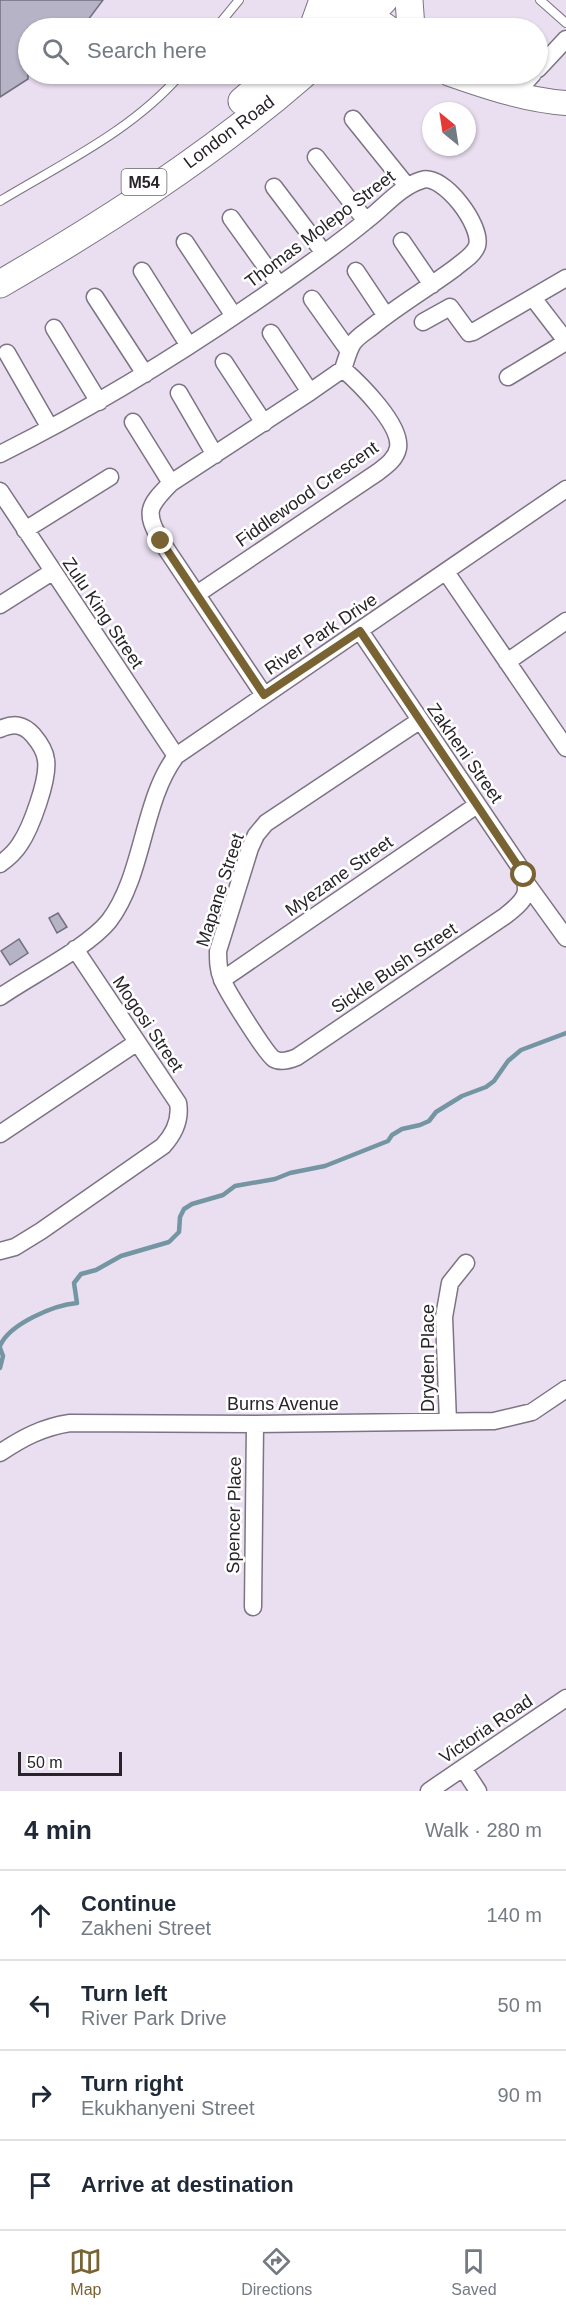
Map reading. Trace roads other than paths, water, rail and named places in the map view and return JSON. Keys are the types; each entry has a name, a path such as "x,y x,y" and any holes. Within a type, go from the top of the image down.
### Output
{"main road":[{"path":"409,0 410,18"},
{"path":"336,18 352,11"},
{"name":"London Road","path":"0,274 127,195 184,152 262,84"},
{"name":"London Road","path":"0,284 149,193 237,128 292,84"}],"street":[{"path":"548,58 566,39"},
{"path":"482,84 515,94 566,103"},
{"path":"515,94 524,84"},
{"path":"353,119 407,186"},
{"path":"316,157 366,221"},
{"name":"Thomas Molepo Street","path":"1,452 99,402 145,374 324,253 407,186 425,178 434,179 452,194 468,216 478,238 472,254 353,342 343,369"},
{"path":"274,187 324,253"},
{"path":"231,218 279,285"},
{"path":"185,242 234,316"},
{"path":"402,242 432,285"},
{"path":"142,271 189,346"},
{"path":"356,271 386,316"},
{"path":"423,322 450,307 470,333 566,278"},
{"path":"95,297 145,374"},
{"path":"508,377 566,342 533,298"},
{"path":"312,299 349,351"},
{"path":"54,328 99,402"},
{"path":"271,333 310,392"},
{"path":"8,352 50,428"},
{"path":"224,362 264,423"},
{"path":"264,695 154,529 150,510 153,502 171,483 343,369"},
{"name":"Fiddlewood Crescent","path":"197,594 378,472 396,454 399,445 392,426 371,396 343,369"},
{"path":"179,393 215,455"},
{"path":"133,422 171,483"},
{"path":"25,530 110,477"},
{"name":"River Park Drive","path":"0,997 75,949 100,930 117,908 137,857 160,784 176,756 566,489"},
{"name":"Zulu King Street","path":"0,491 176,756"},
{"path":"0,605 52,572"},
{"path":"446,572 566,747"},
{"path":"507,662 566,621"},
{"name":"Zakheni Street","path":"360,631 519,866 525,892 566,938"},
{"name":"Mapane Street","path":"282,1061 268,1054 222,980 218,963 218,951 250,848 256,835 266,823 295,801 419,721"},
{"path":"0,729 15,724 27,728 42,747 47,762 42,789 25,834 20,844 0,864"},
{"name":"Myezane Street","path":"222,980 477,805"},
{"name":"Sickle Bush Street","path":"282,1061 297,1057 505,916 525,892"},
{"name":"Mogosi Street","path":"0,1251 23,1243 163,1146 171,1138 177,1123 178,1103 75,949"},
{"path":"0,1134 136,1043"},
{"name":"Dryden Place","path":"448,1422 444,1317 450,1283 466,1263"},
{"name":"Burns Avenue","path":"0,1453 36,1432 70,1423 255,1425 494,1421 520,1416 542,1406 566,1389"},
{"name":"Spencer Place","path":"253,1607 255,1425"},
{"name":"Victoria Road","path":"429,1791 566,1698"},
{"path":"463,1768 478,1791"}],"lane":[{"path":"224,18 239,0"},
{"path":"540,0 566,23"},
{"path":"0,201 124,127 172,84"}],"waterway":[{"path":"0,1346 5,1338 22,1323 57,1307 77,1303 74,1283 81,1274 96,1270 121,1256 169,1242 179,1232 180,1217 184,1209 192,1204 223,1195 235,1186 275,1179 290,1173 325,1166 388,1141 392,1135 402,1129 429,1121 436,1112 462,1096 486,1087 494,1081 508,1061 521,1050 566,1033"},
{"path":"0,1348 3,1356 0,1368"}]}
